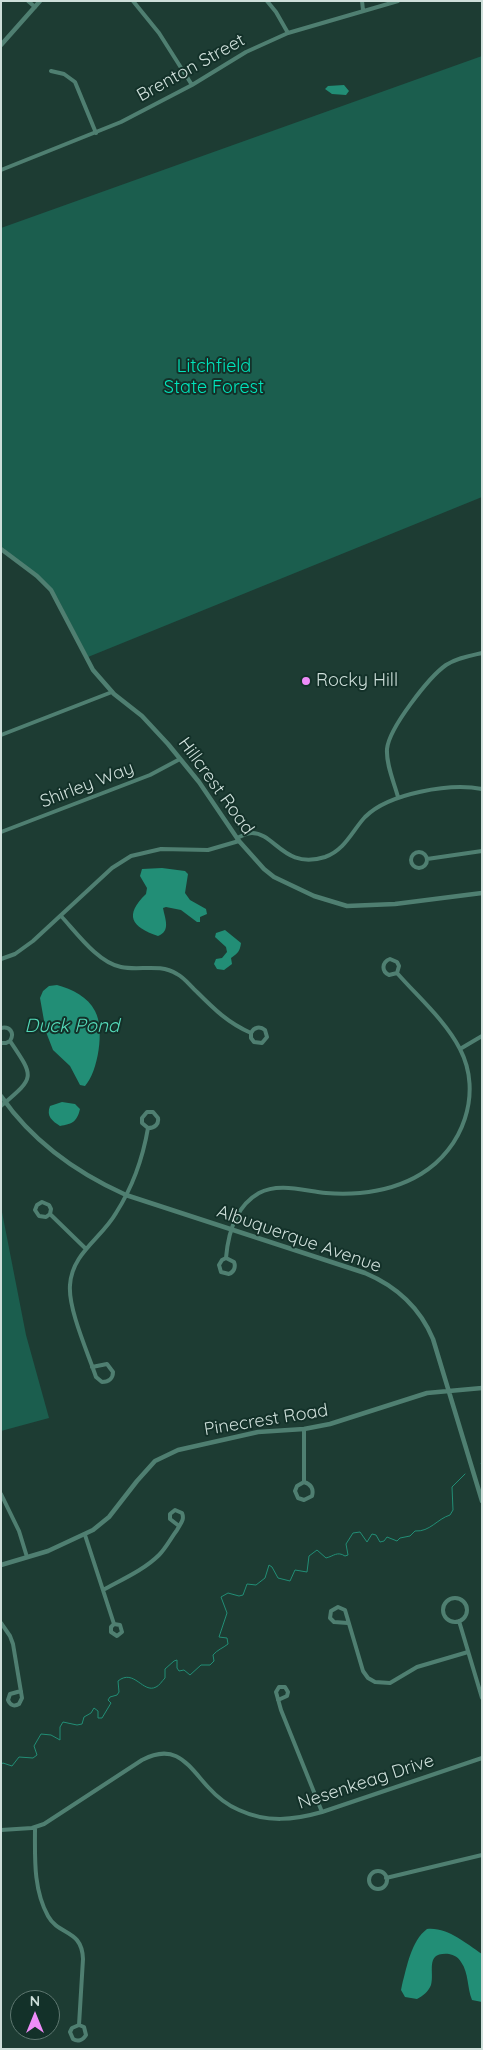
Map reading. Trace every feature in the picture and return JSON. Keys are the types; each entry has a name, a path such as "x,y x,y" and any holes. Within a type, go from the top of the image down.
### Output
{"street":[{"path":"28,1 35,7"},
{"path":"1,45 40,1"},
{"path":"133,1 159,34 192,85"},
{"path":"267,1 288,33"},
{"path":"362,1 363,10"},
{"name":"Brenton Street","path":"1,170 96,133 144,111 192,85 246,52 288,33 398,1"},
{"path":"51,71 64,74 75,82 96,133"},
{"name":"Hillcrest Road","path":"1,549 51,590 90,665 112,692 142,716 180,759 199,782 238,839 254,859 274,877 314,896 347,906 361,907 395,904 482,894"},
{"path":"398,797 387,754 392,730 430,680 442,668 462,658 482,653"},
{"path":"1,735 112,692"},
{"name":"Shirley Way","path":"1,832 150,775 180,759"},
{"path":"1,960 23,950 112,868 137,853 161,849 208,850 255,833 296,858 323,857 341,847 371,812 398,797 457,787 482,789"},
{"path":"427,859 482,851"},
{"path":"417,852 425,854 427,859 426,864 420,869 413,866 411,861 412,856 417,852"},
{"path":"61,916 105,961 119,967 171,970 183,977 224,1019 251,1033"},
{"path":"393,959 397,962 399,966 396,973 392,975 384,972 383,966 386,962 393,959"},
{"path":"226,1258 234,1262 235,1267 233,1272 228,1274 223,1273 219,1267 222,1260 226,1258 232,1230 238,1215 246,1203 266,1190 280,1188 334,1194 367,1192 398,1185 421,1175 434,1166 453,1144 463,1126 468,1111 469,1081 465,1061 460,1049 446,1028 396,973"},
{"path":"1,1028 6,1027 11,1030 12,1036 10,1041"},
{"path":"255,1028 263,1028 267,1032 266,1040 257,1044 251,1038 251,1033 255,1028"},
{"path":"460,1049 482,1036"},
{"path":"1,1043 10,1041"},
{"path":"3,1104 24,1087 29,1074 26,1065 10,1041"},
{"name":"Albuquerque Avenue","path":"1,1096 3,1104 32,1132 70,1164 101,1184 126,1195 365,1273 396,1290 409,1302 426,1324 435,1345 482,1501"},
{"path":"153,1112 158,1118 158,1123 154,1127 148,1128 142,1123 142,1118 145,1113 153,1112"},
{"path":"92,1367 104,1364 110,1366 113,1372 112,1378 105,1382 99,1381 92,1367 70,1294 73,1268 85,1248 110,1222 126,1195 145,1146 148,1128"},
{"path":"50,1214 46,1217 39,1216 35,1210 37,1205 42,1202 47,1203 50,1207 50,1214 85,1248"},
{"name":"Pinecrest Road","path":"1,1564 48,1551 85,1535 109,1517 146,1470 166,1455 184,1448 243,1434 304,1429 355,1418 417,1396 450,1390 482,1388"},
{"path":"304,1429 304,1482"},
{"path":"304,1482 312,1487 313,1493 310,1498 304,1500 298,1498 295,1491 297,1486 304,1482"},
{"path":"1,1494 19,1531 27,1557"},
{"path":"103,1590 155,1559 164,1550 179,1526"},
{"path":"85,1535 114,1624"},
{"path":"458,1598 467,1606 465,1617 459,1621 447,1619 443,1612 445,1604 450,1599 458,1598"},
{"path":"348,1623 334,1622 329,1616 330,1611 335,1607 343,1608 348,1623 363,1671 368,1678 379,1683 390,1683 417,1667 468,1652"},
{"path":"459,1621 482,1698"},
{"path":"1,1622 13,1644 20,1691"},
{"path":"278,1700 322,1812"},
{"name":"Nesenkeag Drive","path":"1,1830 35,1827 44,1824 142,1760 153,1755 165,1754 176,1756 186,1761 218,1796 245,1813 264,1818 286,1820 322,1812 482,1758"},
{"path":"35,1827 35,1869 42,1902 52,1922 74,1936 82,1948 79,2025"},
{"path":"386,1878 482,1855"},
{"path":"375,1872 381,1872 386,1878 386,1884 378,1889 373,1888 369,1883 370,1875 375,1872"},
{"path":"79,2025 84,2027 86,2032 85,2037 78,2041 73,2039 70,2032 72,2028 79,2025"}],"green space":[{"name":"Litchfield State Forest","path":"482,56 482,497 88,657 57,597 1,546 1,228"},
{"path":"1,1207 26,1335 49,1418 1,1431"}],"water":[{"path":"344,85 349,91 346,95 332,94 325,89 328,86"},
{"path":"162,868 185,871 188,874 185,893 190,900 206,909 207,914 200,917 200,922 197,922 181,910 163,908 166,928 158,936 142,929 134,920 133,914 139,901 146,894 147,888 140,876 142,869"},
{"path":"225,930 241,943 238,952 231,958 232,964 224,970 217,969 214,964 216,959 222,958 227,952 226,947 215,937 216,933"},
{"name":"Duck Pond","path":"57,985 74,991 84,998 92,1006 98,1019 100,1039 97,1061 85,1086 80,1085 70,1066 53,1050 46,1032 40,998 43,991 49,986"},
{"path":"62,1102 75,1104 80,1109 73,1122 60,1126 50,1118 49,1110 50,1106"},
{"path":"427,1929 449,1933 482,1954 482,2002 472,2000 464,1966 460,1960 449,1954 441,1954 433,1960 431,1985 425,1994 417,1999 405,1997 401,1990 410,1955 417,1940"}],"waterway":[{"path":"1,1764 12,1766 19,1757 33,1758 37,1755 34,1746 41,1734 51,1735 60,1740 60,1727 63,1722 77,1725 82,1724 84,1717 91,1713 94,1708 98,1711 98,1718 102,1718 111,1703 108,1700 119,1692 118,1681 124,1678 129,1677 151,1688 157,1686 165,1678 165,1669 174,1661 177,1660 179,1671 184,1670 190,1675 201,1665 210,1665 214,1661 213,1655 228,1644 227,1638 219,1637 227,1613 221,1597 228,1593 239,1596 243,1595 247,1584 256,1585 265,1578 269,1565 278,1578 290,1581 295,1570 307,1572 309,1556 317,1550 326,1558 338,1554 348,1555 346,1544 353,1533 360,1532 367,1542 372,1534 376,1535 380,1542 384,1541 387,1537 397,1541 400,1538 410,1536 415,1531 429,1527 450,1515 453,1510 452,1487 465,1474"}],"place":[{"name":"Rocky Hill","path":"306,681"}]}
